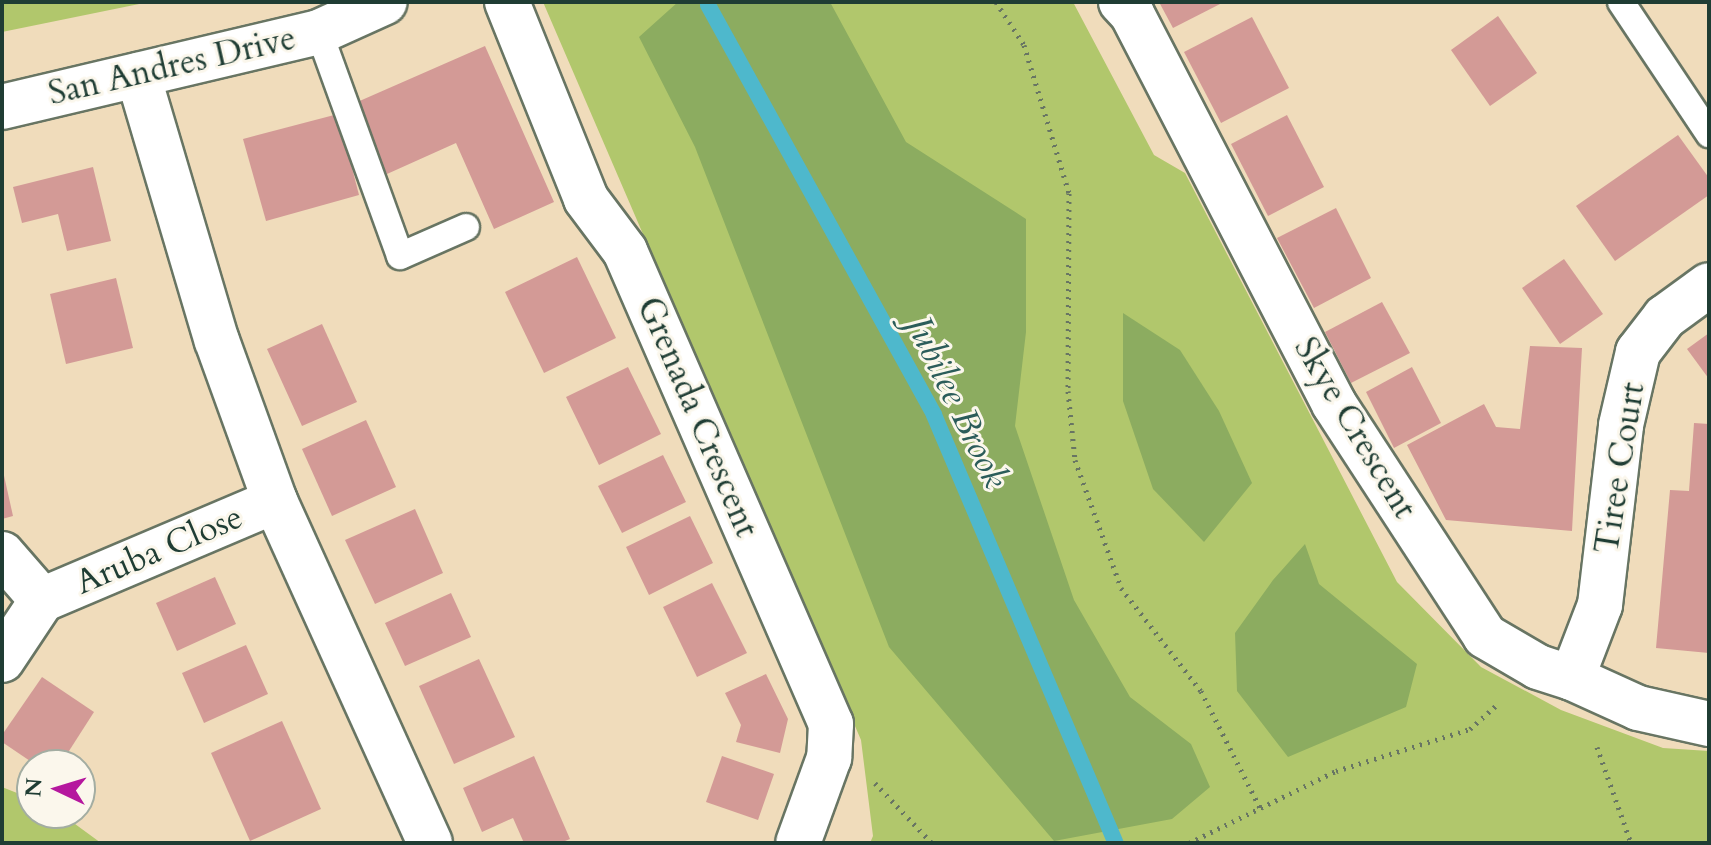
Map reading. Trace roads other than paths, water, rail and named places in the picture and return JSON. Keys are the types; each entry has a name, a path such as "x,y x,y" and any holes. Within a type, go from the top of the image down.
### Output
{"street":[{"name":"San Andres Drive","path":"2,107 319,32 385,2"},
{"name":"Grenada Crescent","path":"507,2 586,199 625,251 831,724 829,758 798,843"},
{"name":"Skye Crescent","path":"1121,2 1132,14 1334,404 1485,636 1555,672 1638,708 1709,724"},
{"path":"138,75 217,341 275,501 430,843"},
{"name":"Tiree Court","path":"1555,672 1600,605 1621,425 1638,352 1665,317 1709,285"},
{"name":"Aruba Close","path":"2,660 42,600 275,501"},
{"name":"Aruba Close","path":"2,554 42,600"}],"lane":[{"path":"1621,2 1709,134"},
{"path":"319,32 400,256 466,227"}],"waterway":[{"name":"Jubilee Brook","path":"708,5 934,415 1116,843"}]}
